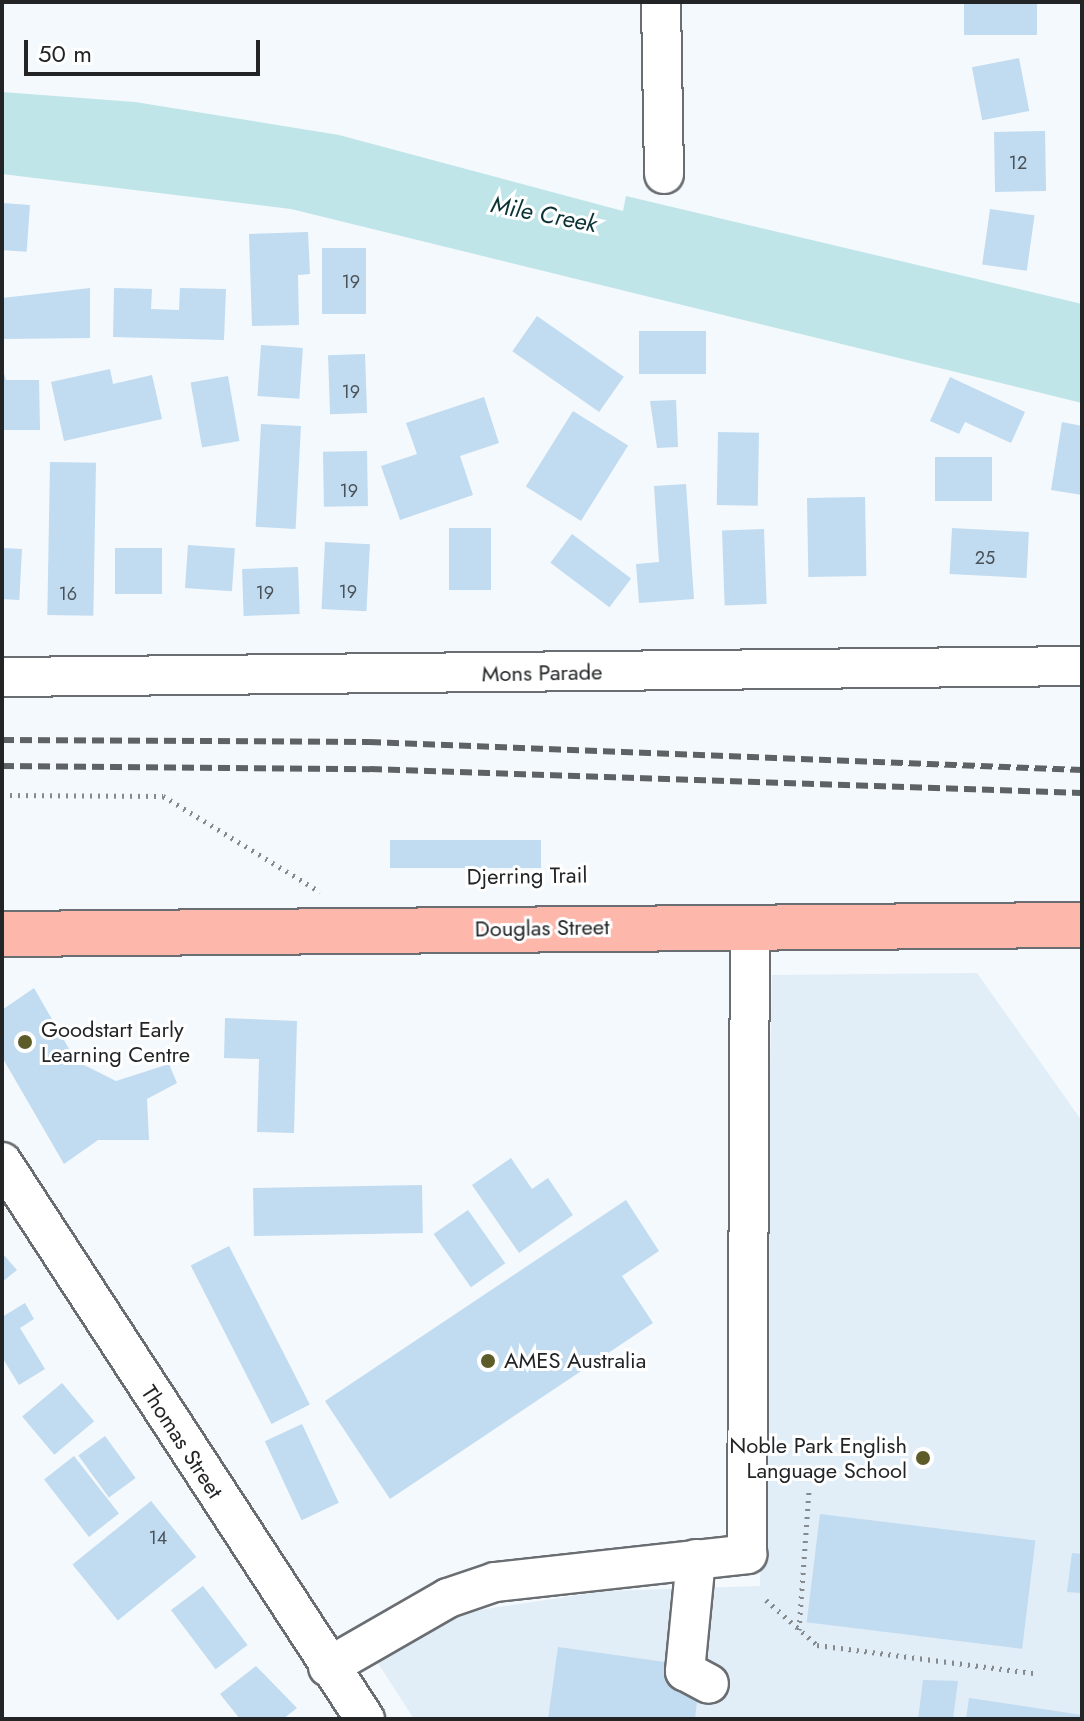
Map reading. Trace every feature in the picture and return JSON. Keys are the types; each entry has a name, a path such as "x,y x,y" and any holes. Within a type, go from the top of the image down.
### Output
{"main road":[{"name":"Douglas Street","path":"2,934 1082,925"}],"street":[{"path":"661,2 664,174"},
{"name":"Mons Parade","path":"2,677 1082,666"},
{"path":"328,1667 448,1598 495,1582 747,1554 750,926"},
{"name":"Thomas Street","path":"2,1162 328,1667 365,1719"},
{"path":"696,1559 685,1671 709,1684"}],"path":[{"path":"2,795 163,796 204,816 296,883 331,894"},
{"path":"799,1630 809,1492"},
{"path":"766,1600 817,1645 1033,1673"}],"shaded area":[{"name":"Noble Park English Language School","path":"977,973 1082,1121 1082,1719 414,1719 376,1660 466,1612 605,1591 760,1586 772,975"}],"water":[{"name":"Mile Creek","path":"2,92 135,102 339,135 623,211 626,196 1082,304 1082,403 291,209 2,174"}],"building":[{"path":"964,2 1037,2 1037,35 964,35"},
{"path":"1019,58 1029,111 982,120 972,67"},
{"path":"1045,131 1046,191 995,192 994,132"},
{"path":"2,203 30,205 27,252 2,250"},
{"path":"990,209 1035,215 1027,271 982,264"},
{"path":"308,232 310,274 298,275 299,325 252,326 249,234"},
{"path":"322,248 366,248 366,314 322,314"},
{"path":"90,288 90,338 2,339 2,298"},
{"path":"114,288 152,289 151,309 179,310 180,288 226,289 224,340 113,337"},
{"path":"537,316 624,377 599,412 512,351"},
{"path":"639,331 706,331 706,374 639,374"},
{"path":"261,345 303,348 299,399 257,396"},
{"path":"365,354 367,413 330,414 328,355"},
{"path":"2,367 6,380 39,380 40,430 2,430"},
{"path":"110,369 113,384 152,375 162,419 64,441 51,382"},
{"path":"228,376 239,441 202,448 191,383"},
{"path":"950,377 1025,412 1011,443 965,422 959,434 930,421"},
{"path":"484,397 499,443 460,456 473,495 400,520 381,466 417,454 406,423"},
{"path":"676,400 678,447 657,448 650,401"},
{"path":"573,411 628,445 581,521 526,486"},
{"path":"1062,422 1082,426 1082,495 1051,490"},
{"path":"261,424 301,426 296,529 256,527"},
{"path":"718,432 759,433 758,506 717,505"},
{"path":"367,451 368,506 324,507 323,452"},
{"path":"935,457 992,457 992,501 935,501"},
{"path":"50,462 96,463 93,616 47,615"},
{"path":"686,484 694,599 639,603 636,564 659,562 654,486"},
{"path":"865,497 866,576 808,577 807,498"},
{"path":"449,528 491,528 491,590 449,590"},
{"path":"952,528 1029,532 1026,578 950,574"},
{"path":"764,529 767,604 725,605 722,530"},
{"path":"572,534 631,579 609,607 550,563"},
{"path":"325,542 370,544 366,611 321,609"},
{"path":"188,545 235,548 232,591 185,588"},
{"path":"2,548 22,549 19,600 2,599"},
{"path":"115,548 162,548 162,594 115,594"},
{"path":"298,567 300,614 244,616 242,569"},
{"path":"390,840 541,840 541,868 390,868"},
{"path":"34,988 76,1061 116,1081 169,1064 177,1083 147,1099 149,1140 98,1140 64,1164 2,1057 2,1010"},
{"path":"225,1018 297,1021 294,1133 257,1132 259,1059 224,1058"},
{"path":"511,1158 532,1189 548,1178 573,1215 519,1253 472,1185"},
{"path":"422,1185 423,1233 254,1236 253,1188"},
{"path":"626,1200 659,1251 622,1276 653,1323 390,1499 325,1401"},
{"path":"468,1210 505,1263 471,1287 434,1234"},
{"path":"229,1246 310,1405 271,1424 191,1266"},
{"path":"2,1253 17,1270 2,1282"},
{"path":"25,1303 34,1319 20,1328 45,1369 19,1385 2,1357 2,1317"},
{"path":"62,1383 94,1421 54,1455 22,1416"},
{"path":"302,1424 339,1503 302,1520 265,1441"},
{"path":"105,1436 136,1478 109,1497 78,1455"},
{"path":"74,1456 119,1514 89,1537 44,1479"},
{"path":"151,1501 196,1557 118,1621 73,1565"},
{"path":"820,1514 1035,1540 1022,1649 807,1622"},
{"path":"1072,1553 1082,1554 1082,1593 1067,1592"},
{"path":"203,1586 248,1645 216,1669 171,1610"},
{"path":"558,1647 672,1663 670,1688 698,1692 695,1719 548,1719"},
{"path":"256,1666 297,1708 283,1719 240,1719 220,1694"},
{"path":"923,1680 958,1681 953,1719 918,1719"},
{"path":"969,1698 1082,1715 1082,1719 966,1719"}],"railway":[{"path":"2,740 369,742 1082,770"},
{"path":"2,766 370,769 1082,793"}],"place":[{"name":"Goodstart Early Learning Centre","path":"25,1042"},
{"name":"AMES Australia","path":"488,1361"},
{"name":"Noble Park English Language School","path":"923,1458"}]}
